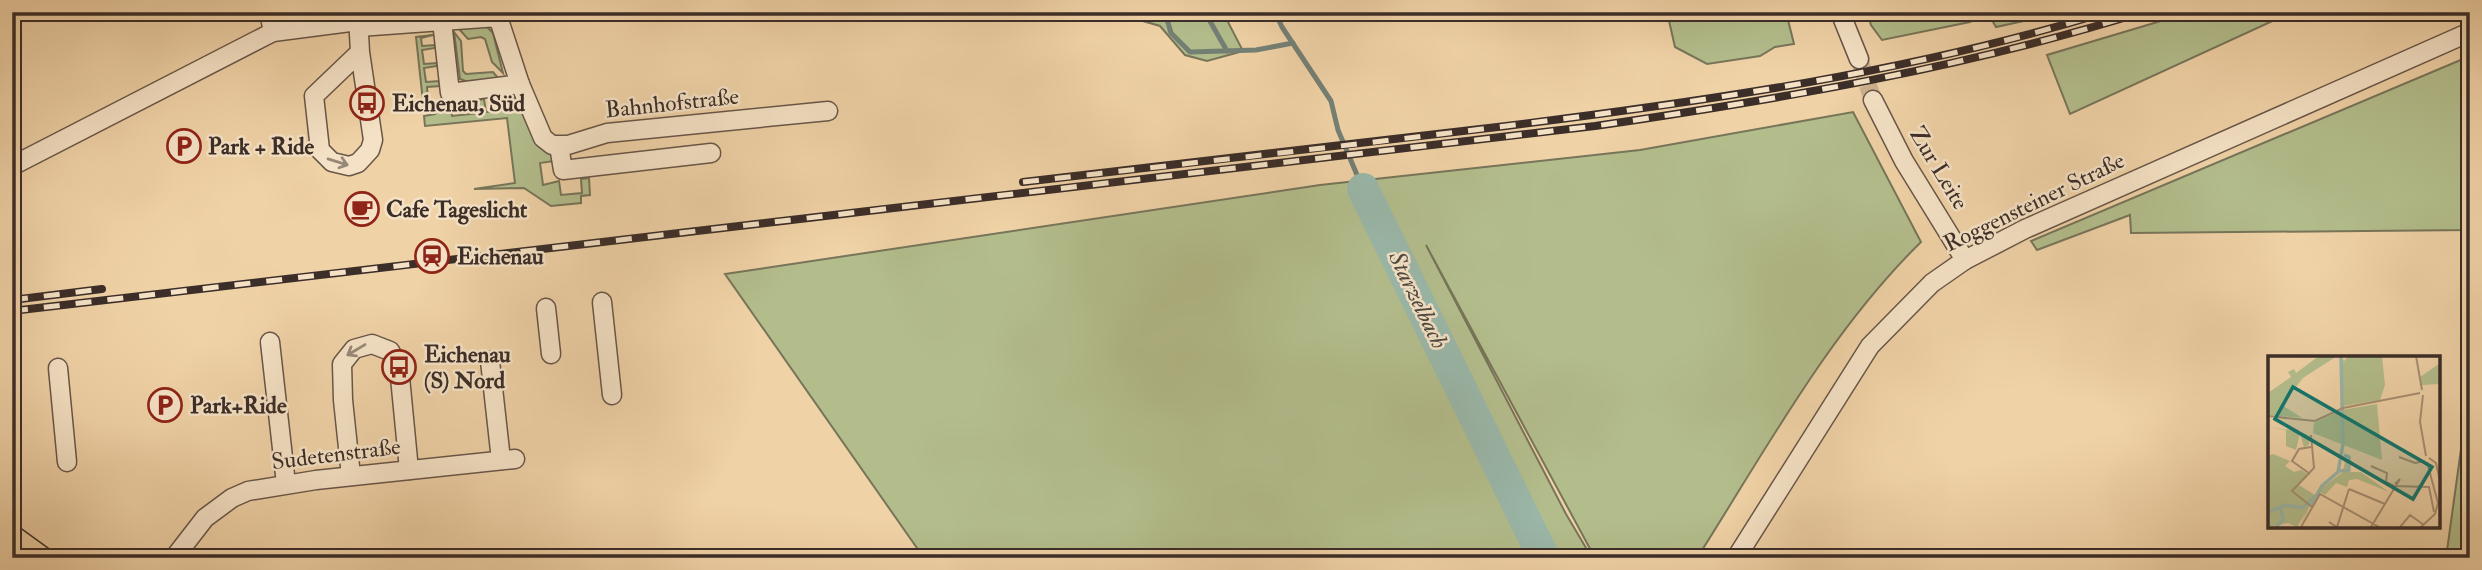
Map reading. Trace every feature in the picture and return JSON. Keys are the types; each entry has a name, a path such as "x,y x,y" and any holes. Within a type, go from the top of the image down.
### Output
{"main road":[{"path":"12,537 41,558"}],"street":[{"path":"269,12 274,32"},
{"path":"1840,12 1859,59"},
{"path":"12,166 33,161 53,138 79,137 124,115 145,90 169,91 193,65 213,69 256,47 274,32 358,20 442,21 498,17 520,84 543,138 559,146 563,170 711,153"},
{"path":"358,20 373,140 365,157 358,163 340,165 325,157 320,150 314,96 360,52"},
{"path":"442,21 450,93 520,84"},
{"name":"Roggensteiner Straße","path":"1738,557 1870,346 1932,284 1965,260 2025,229 2159,168 2470,32"},
{"name":"Zur Leite","path":"1872,100 1904,161 1965,260"},
{"name":"Bahnhofstraße","path":"559,146 607,133 828,111"},
{"path":"656,129 659,158"},
{"path":"602,302 612,395"},
{"path":"546,308 551,354"},
{"path":"270,342 286,484"},
{"path":"351,476 342,364 354,349 372,344 390,351 399,367 409,470"},
{"name":"Sudetenstraße","path":"180,554 205,518 232,498 248,491 351,476 508,460 490,360"},
{"path":"58,368 67,462"}],"green space":[{"path":"1130,12 1219,12 1227,20 1243,51 1207,61 1185,55 1160,26 1136,19"},
{"path":"1667,12 1786,12 1794,44 1775,47 1760,56 1707,64 1675,47"},
{"path":"1867,12 2065,12 1996,27 1988,13 1970,22 1882,40 1871,25"},
{"path":"2191,12 2292,12 2070,114 2047,55"},
{"path":"483,26 493,33 503,73 492,62 485,39 468,39 459,29"},
{"path":"454,32 461,41 463,71 466,74 493,72 499,79 471,83 460,79"},
{"path":"433,35 421,38 422,46 435,45 435,48 422,50 424,64 437,63 437,66 424,68 426,82 439,81 440,86 427,87 428,101 441,101 434,110 424,111 416,37"},
{"path":"2470,56 2470,230 2131,233 2130,215 2037,250 2031,241"},
{"path":"511,97 518,99 552,152 554,161 540,163 543,185 559,181 561,195 582,193 581,179 589,178 590,195 581,196 581,203 551,206 524,188 474,189 515,183 507,118 425,126 424,116 435,114 446,101 450,102 452,116 479,113 478,100 484,99 486,112 512,110"},
{"path":"1853,112 1921,242 1857,314 1828,353 1697,558 1595,558 1426,245 1566,514 1592,558 924,558 725,274 1320,185 1640,150"},
{"path":"2470,384 2470,558 2446,558"}],"waterway":[{"name":"Starzelbach","path":"1165,12 1171,33 1190,52 1256,50 1293,43"},
{"name":"Starzelbach","path":"1201,12 1207,16 1227,51"},
{"name":"Starzelbach","path":"1275,12 1331,101 1338,130 1363,189"},
{"name":"Starzelbach","path":"1363,189 1544,558"}],"tunnel":[{"path":"1859,59 1873,100"}],"railway":[{"path":"1023,182 1506,126 1734,95 1959,52 2107,12"},
{"path":"12,311 1595,126 1734,105 1940,66 2076,32 2143,12"},
{"path":"12,300 102,289"}],"place":[{"name":"Eichenau, Süd","path":"367,103"},
{"name":"Park + Ride","path":"184,146"},
{"name":"Cafe Tageslicht","path":"362,209"},
{"name":"Eichenau","path":"432,256"},
{"name":"Eichenau (S) Nord","path":"399,367"},
{"name":"Park+Ride","path":"165,405"}]}
